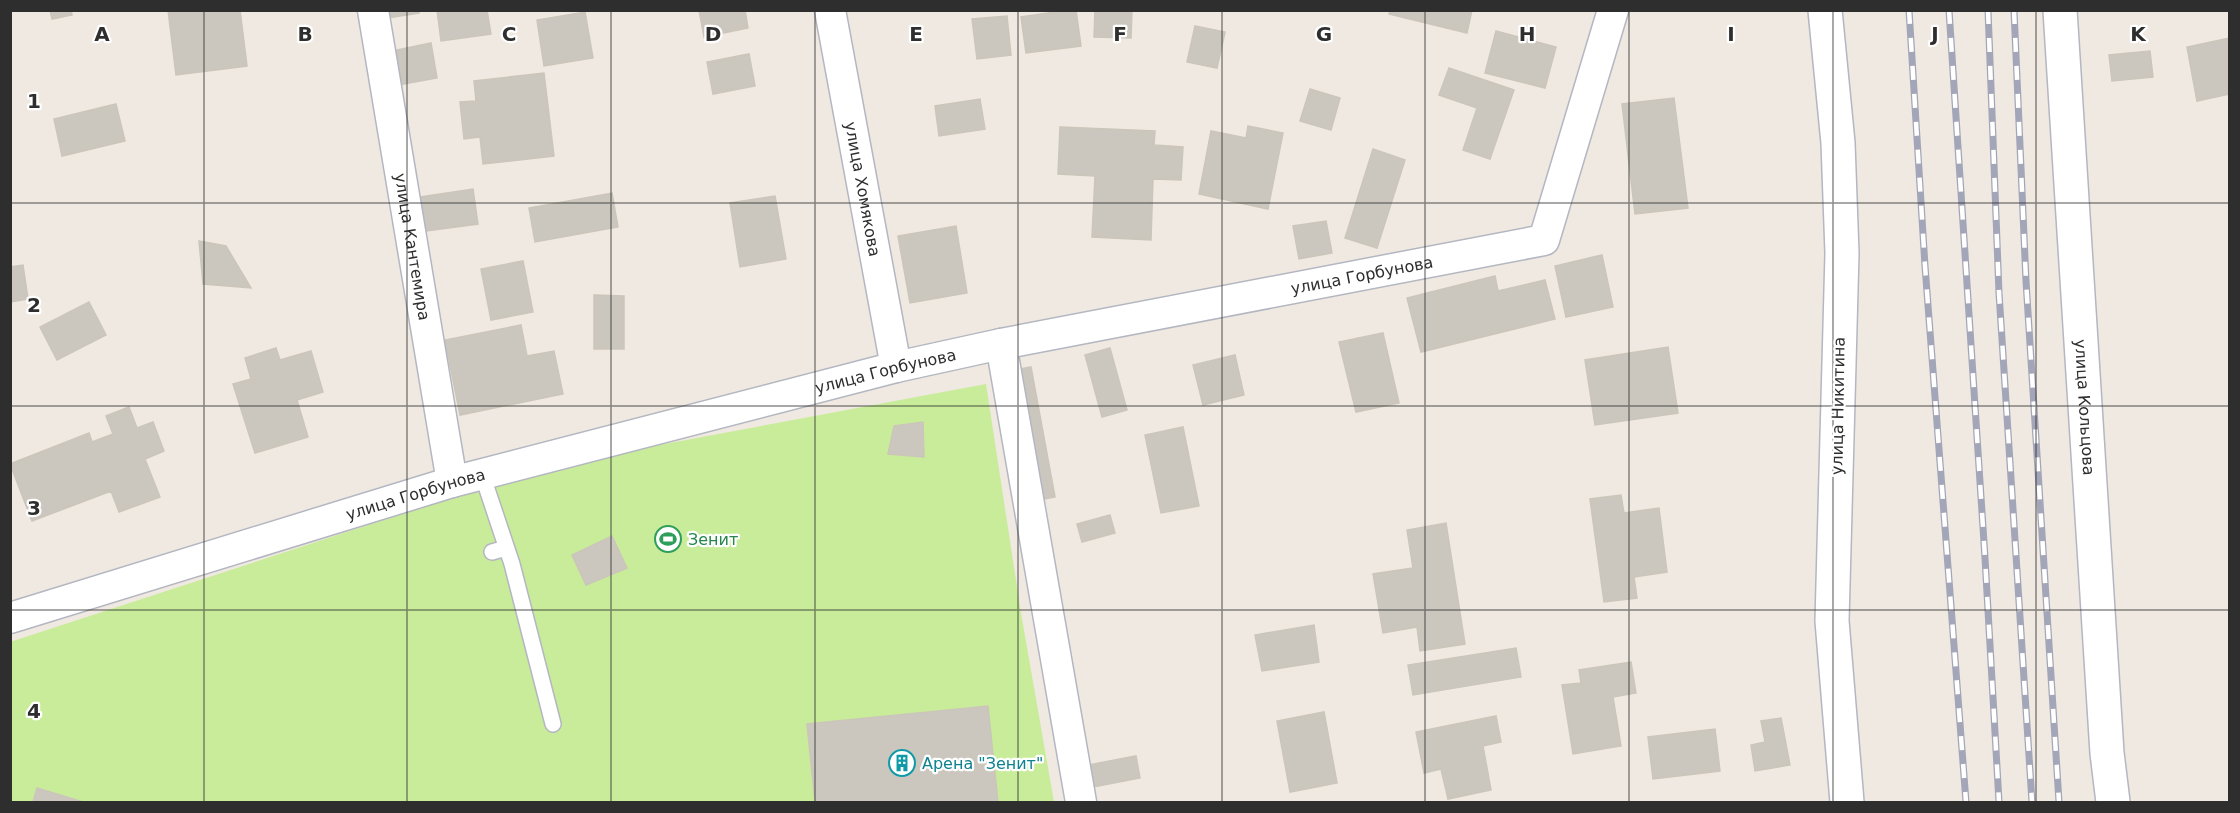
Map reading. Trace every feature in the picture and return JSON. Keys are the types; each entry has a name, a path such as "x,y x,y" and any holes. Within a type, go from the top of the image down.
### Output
{"main road":[{"name":"улица Никитина","path":"1825,10 1838,143 1842,253 1832,621 1846,802"},
{"name":"улица Кольцова","path":"2060,10 2107,753 2113,802"}],"street":[{"name":"улица Кантемира","path":"372,10 452,482"},
{"name":"улица Хомякова","path":"830,10 896,367"},
{"name":"улица Горбунова","path":"10,618 452,482 896,367 1001,344 1544,240 1613,10"},
{"path":"1001,344 1080,802"}],"lane":[{"path":"482,474 499,550 553,724"}],"green space":[{"name":"Зенит","path":"986,384 1021,613 1054,802 11,802 10,642 552,465"}],"building":[{"path":"50,10 71,10 72,15 52,19"},
{"path":"168,10 240,10 247,66 176,75"},
{"path":"379,10 419,10 419,13 381,19"},
{"path":"437,10 487,10 491,34 441,41"},
{"path":"699,10 745,10 748,28 704,37"},
{"path":"1076,10 1081,46 1026,53 1021,17"},
{"path":"1095,10 1132,10 1131,38 1094,37"},
{"path":"1390,10 1472,10 1467,33 1389,14"},
{"path":"585,12 593,58 544,66 537,20"},
{"path":"1007,16 1011,55 977,59 972,19"},
{"path":"1195,26 1225,32 1217,68 1187,62"},
{"path":"1496,31 1556,47 1545,88 1485,73"},
{"path":"2230,38 2230,94 2197,101 2187,47"},
{"path":"431,43 437,78 399,85 392,51"},
{"path":"2150,51 2153,77 2112,81 2109,55"},
{"path":"749,54 755,86 713,94 707,62"},
{"path":"1449,68 1514,90 1490,159 1463,150 1477,108 1439,95"},
{"path":"544,73 554,156 483,164 480,137 464,139 460,102 476,101 474,81"},
{"path":"1310,89 1340,98 1331,130 1300,121"},
{"path":"1674,98 1688,208 1635,214 1622,104"},
{"path":"980,99 985,129 939,136 935,106"},
{"path":"116,104 125,141 62,156 54,119"},
{"path":"1248,126 1283,133 1268,209 1199,194 1211,131 1246,138"},
{"path":"1060,127 1155,131 1154,145 1183,147 1181,180 1153,179 1151,240 1092,237 1095,176 1058,174"},
{"path":"1373,149 1405,160 1377,248 1345,238"},
{"path":"473,189 478,224 419,232 414,198"},
{"path":"612,193 618,227 535,242 529,208"},
{"path":"775,196 786,259 740,267 730,203"},
{"path":"1326,221 1332,253 1299,259 1293,226"},
{"path":"956,226 967,293 910,303 898,236"},
{"path":"199,241 226,246 251,288 203,284"},
{"path":"1602,255 1613,307 1566,317 1555,266"},
{"path":"523,261 533,312 491,320 481,269"},
{"path":"23,265 28,299 10,302 10,267"},
{"path":"1495,276 1498,291 1545,280 1555,319 1421,352 1407,298"},
{"path":"594,295 624,296 624,349 594,349"},
{"path":"89,302 106,335 57,360 40,327"},
{"path":"521,325 527,356 554,351 563,394 460,415 445,340"},
{"path":"1383,333 1399,403 1356,412 1339,342"},
{"path":"1668,347 1678,413 1595,425 1585,360"},
{"path":"276,348 280,360 311,351 323,392 297,400 308,437 255,453 233,384 251,379 245,358"},
{"path":"1110,348 1127,410 1102,417 1085,355"},
{"path":"1235,355 1244,395 1203,405 1193,365"},
{"path":"1031,367 1055,497 1034,501 1010,371"},
{"path":"129,407 137,428 153,422 164,451 145,459 160,497 119,512 111,491 32,521 10,464 89,433 92,442 113,434 106,416"},
{"path":"923,422 924,457 888,454 894,426"},
{"path":"1183,427 1199,506 1161,513 1145,435"},
{"path":"1621,495 1624,513 1659,508 1667,572 1634,577 1637,598 1604,602 1590,499"},
{"path":"1110,515 1115,533 1082,542 1077,524"},
{"path":"1446,523 1465,644 1420,651 1417,627 1383,633 1373,574 1413,568 1407,530"},
{"path":"612,536 627,568 586,585 572,555"},
{"path":"1314,625 1319,662 1262,671 1255,635"},
{"path":"1516,648 1521,677 1413,695 1408,665"},
{"path":"1631,662 1636,693 1613,697 1621,746 1573,754 1562,685 1581,683 1579,670"},
{"name":"Арена \"Зенит\"","path":"988,706 998,802 815,802 807,724"},
{"path":"1324,712 1337,783 1290,792 1277,721"},
{"path":"1496,716 1501,742 1483,746 1491,790 1448,799 1441,769 1424,773 1416,732"},
{"path":"1781,718 1790,765 1755,771 1751,745 1765,742 1761,721"},
{"path":"1715,729 1720,771 1653,779 1648,737"},
{"path":"1136,756 1140,778 1082,789 1078,767"},
{"path":"37,788 83,802 33,802"}],"railway":[{"path":"1909,10 1925,266 1966,802"},
{"path":"1949,10 1999,802"},
{"path":"1988,10 1999,293 2032,802"},
{"path":"2014,10 2026,281 2059,802"}],"place":[{"name":"Зенит","path":"668,539"},
{"name":"Арена \"Зенит\"","path":"902,763"}]}
